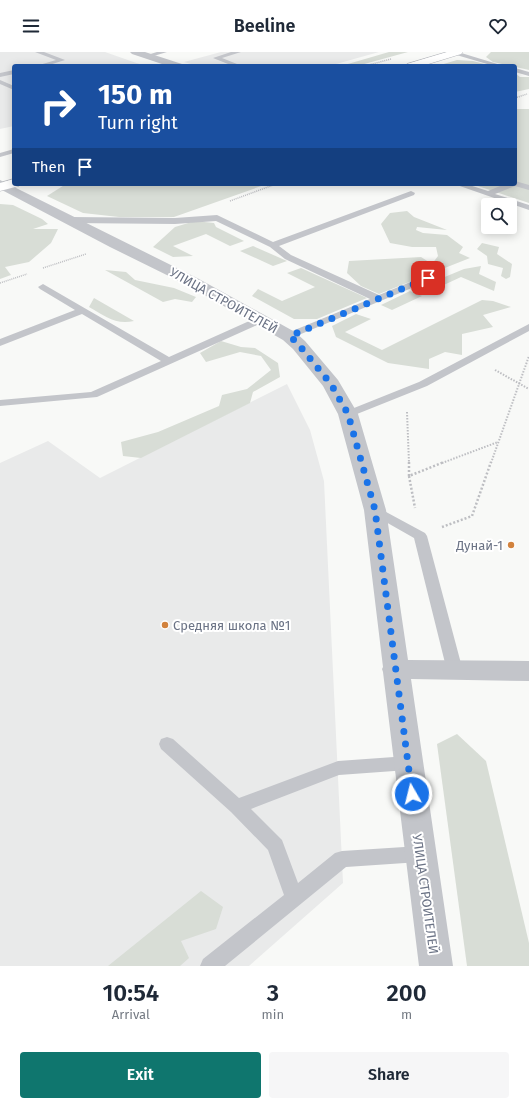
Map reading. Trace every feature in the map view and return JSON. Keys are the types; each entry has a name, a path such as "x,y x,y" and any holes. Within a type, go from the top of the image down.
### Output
{"main road":[{"path":"417,64 456,52"}],"street":[{"path":"134,52 172,64"},
{"name":"УЛИЦА СТРОИТЕЛЕЙ","path":"5,185 70,220 193,282 290,336 331,384 348,414 375,510 395,669 436,966"},
{"path":"395,669 529,671"}],"lane":[{"path":"38,52 62,60 46,64"},
{"path":"147,56 164,52"},
{"path":"234,64 216,58 238,52"},
{"path":"456,52 495,64"},
{"path":"220,64 228,62"},
{"path":"517,71 529,74"},
{"path":"0,75 12,72"},
{"path":"0,82 12,87"},
{"path":"0,155 12,152"},
{"path":"517,185 529,188"},
{"path":"464,186 529,208"},
{"path":"488,194 509,186"},
{"path":"273,245 411,193"},
{"path":"70,220 175,221 217,218 273,245 288,257 379,299"},
{"path":"290,336 440,273"},
{"path":"43,287 169,361"},
{"path":"0,343 82,311"},
{"path":"0,403 93,395 260,320"},
{"path":"348,414 423,384 529,326"},
{"path":"375,510 420,536 455,671"},
{"path":"167,744 237,807 276,846 294,897"},
{"path":"237,807 338,768 408,763"},
{"path":"210,966 342,858 420,854"}],"path":[{"path":"517,97 529,93"},
{"path":"420,536 472,516 518,383 529,356"},
{"path":"472,357 529,389"},
{"path":"406,391 409,476 498,442"}],"shaded area":[{"path":"0,52 105,52 139,64 12,64 12,126 0,129"},
{"path":"221,52 379,52 336,64 191,64 184,62"},
{"path":"389,52 408,52 364,64 348,64"},
{"path":"491,52 529,52 529,70 517,67 517,64 502,64 493,62 486,57"},
{"path":"457,60 473,61 484,64 444,64"},
{"path":"517,75 520,77 529,77 529,89 517,92"},
{"path":"517,109 529,109 529,203 478,186 517,186"},
{"path":"63,186 261,186 174,217 119,217 83,213 47,196"},
{"path":"0,204 13,205 42,219 48,224 33,229 58,229 51,243 29,262 5,267 11,275 0,279"},
{"path":"407,211 414,217 447,230 417,227 416,230 423,233 447,235 463,247 459,253 470,258 379,294 361,286 347,273 349,261 421,257 432,264 438,256 436,247 412,247 390,243 381,224 390,213"},
{"path":"195,221 214,223 216,227 244,241 230,246 206,234 173,246 193,256 173,257 153,247 175,227"},
{"path":"482,243 499,247 497,254 512,264 510,277 506,279 501,276 503,268 488,264 487,256 477,249"},
{"path":"253,246 287,261 273,266 240,251"},
{"path":"481,266 479,274 496,282 494,291 461,277 433,290 423,286 464,269"},
{"path":"301,268 367,298 317,319 294,319 252,296 258,289 282,301 315,287 287,273"},
{"path":"105,270 126,272 135,280 174,288 196,297 192,302 175,299 163,302"},
{"path":"410,291 422,296 392,310 381,305"},
{"path":"94,298 134,321 116,321 100,314 89,307"},
{"path":"482,300 493,301 511,307 483,315 493,327 462,334 462,355 445,352 429,359 429,369 388,363 336,337 332,326 356,314 371,319 345,332 382,350"},
{"path":"221,341 241,347 255,348 278,363 280,377 253,392 250,403 141,458 123,456 121,442 158,432 219,406 222,395 247,389 271,370 261,356 240,352 206,362 200,353"},
{"name":"Средняя школа №1","path":"287,384 310,430 324,481 343,883 249,966 0,966 0,463 48,441 100,478"},
{"path":"457,734 486,761 529,943 529,966 467,966 437,744"},
{"path":"201,891 223,907 216,929 181,941 189,958 180,966 108,966"}],"place":[{"name":"Дунай-1","path":"511,545"},
{"name":"Средняя школа №1","path":"165,625"}],"route":[{"path":"412,794 375,510 348,414 331,384 311,358 290,336 428,278"}]}
